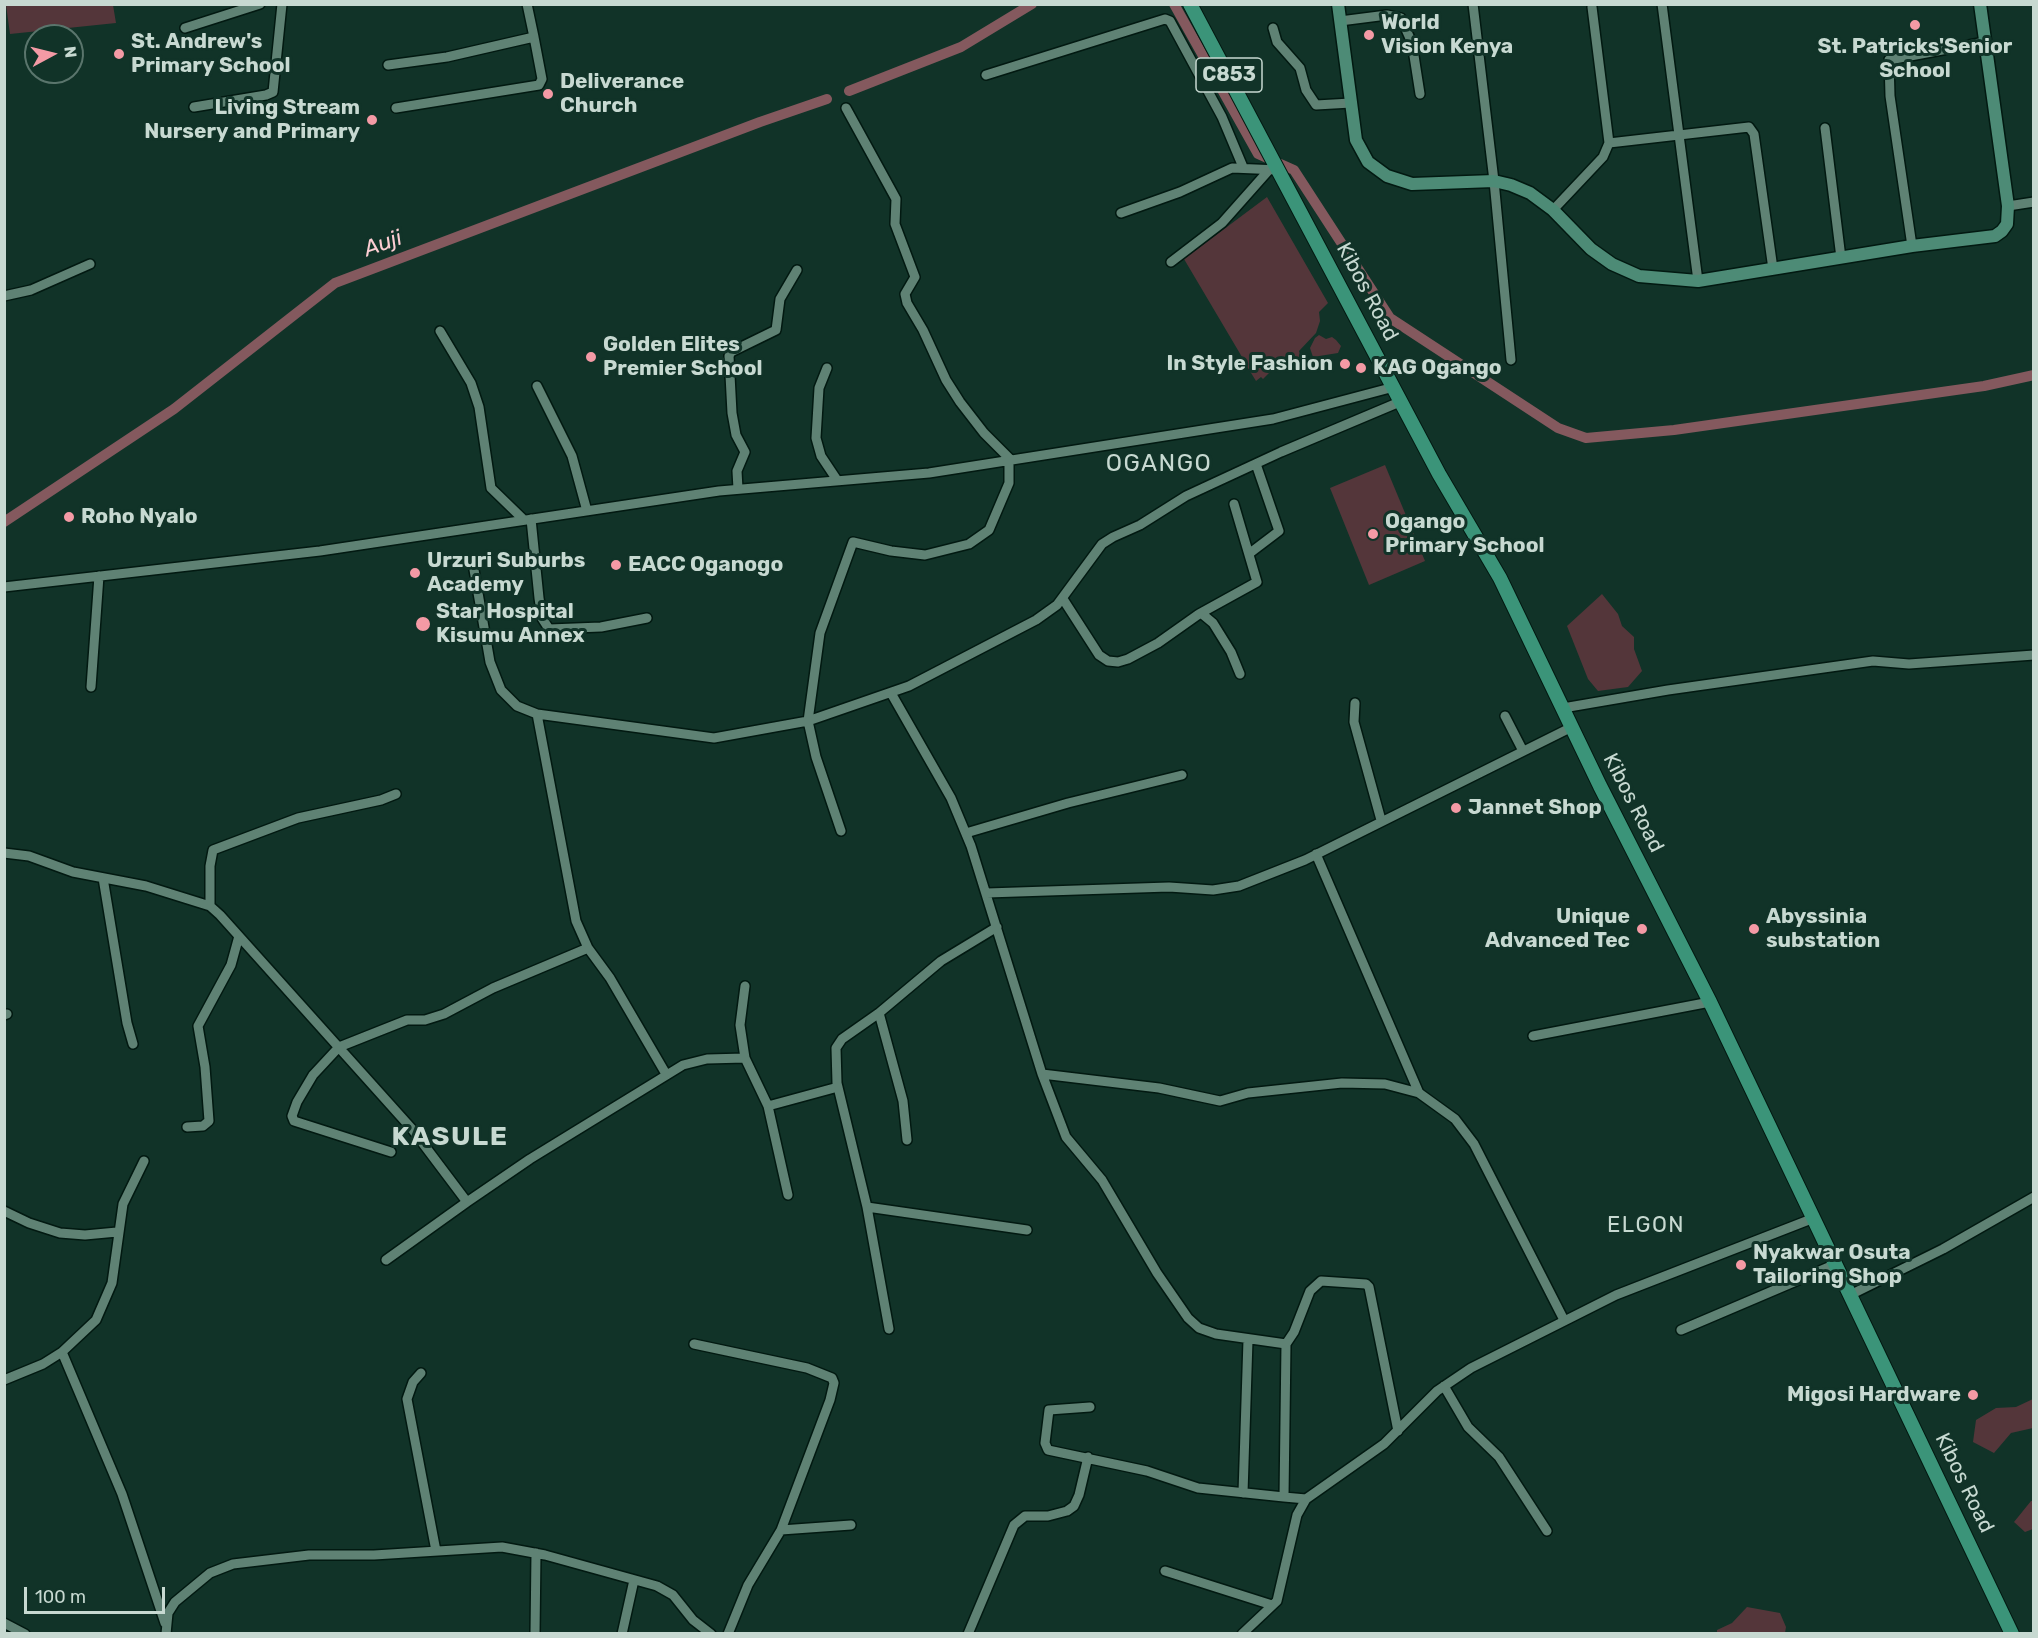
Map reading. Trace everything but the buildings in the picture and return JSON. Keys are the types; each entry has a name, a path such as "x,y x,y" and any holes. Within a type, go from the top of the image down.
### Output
{"main road":[{"name":"Kibos Road","path":"1190,4 1439,474 1500,578 1710,1002 2012,1634"}],"street":[{"path":"185,28 260,4"},
{"path":"194,107 266,96 273,92 282,4"},
{"path":"396,108 539,85 542,79 527,4"},
{"path":"1338,4 1356,140 1368,162 1387,176 1412,184 1494,181 1530,193 1553,210 1591,249 1612,264 1639,276 1698,281 1912,246 1995,236 2007,224 2008,206 1980,4"},
{"path":"1473,4 1494,181 1511,360"},
{"path":"1662,4 1698,281"},
{"path":"1553,210 1603,157 1609,143 1592,7"},
{"path":"1340,21 1387,15 1401,18 1412,43 1420,94"},
{"path":"986,75 1166,19 1170,21 1222,117 1243,167"},
{"path":"1273,28 1277,42 1300,68 1306,90 1316,105 1351,103"},
{"path":"388,65 447,57 534,37"},
{"path":"1912,246 1890,96 1889,60 1985,42"},
{"path":"842,831 816,757 808,721 820,633 854,542 891,551 925,555 969,544 989,530 1009,483 1009,458 984,433 960,402 907,303 905,294 915,277 895,224 894,192 846,108"},
{"path":"1609,143 1743,126 1752,130 1773,269"},
{"path":"1825,128 1841,258"},
{"path":"1121,213 1180,192 1232,168 1276,170"},
{"path":"1171,262 1222,223 1276,170"},
{"path":"2008,206 2034,202"},
{"path":"4,296 31,290 90,264"},
{"path":"738,489 737,471 744,452 736,435 732,413 729,357 731,352 776,330 780,299 797,270"},
{"path":"440,331 471,383 479,407 491,488 528,519 542,618 549,629 601,627 647,618"},
{"path":"826,368 819,387 816,438 821,456 837,480"},
{"path":"537,386 572,456 587,511"},
{"path":"4,587 320,551 738,489 929,472 1273,419 1394,387"},
{"path":"473,564 486,644 496,682 510,701 537,714 714,738 808,721 891,693 1036,620 1063,599 1102,544 1113,537 1140,525 1186,496 1402,402"},
{"path":"1250,553 1279,531 1256,464"},
{"path":"1063,599 1099,655 1108,661 1118,662 1158,643 1201,613 1257,582 1234,504"},
{"path":"91,687 99,576"},
{"path":"1201,613 1213,623 1231,652 1240,674"},
{"path":"1563,708 1668,690 1872,661 1909,664 2034,655"},
{"path":"891,693 941,780 966,833 987,893 1042,1074 1066,1137 1102,1180 1157,1273 1188,1318 1199,1328 1248,1340 1286,1344"},
{"path":"1355,704 1354,722 1381,820"},
{"path":"537,714 576,921 588,948 610,978 666,1074"},
{"path":"1505,716 1523,751"},
{"path":"987,893 1169,887 1213,890 1239,886 1281,871 1572,727"},
{"path":"966,833 1068,803 1182,775"},
{"path":"210,906 210,866 213,850 298,818 381,801 396,794"},
{"path":"4,853 29,856 73,872 146,886 210,906 412,1129 467,1202"},
{"path":"1316,854 1419,1093"},
{"path":"103,878 125,1013 133,1044"},
{"path":"889,1329 867,1207 838,1087 835,1058 838,1043 879,1013 941,961 997,927"},
{"path":"187,1127 203,1126 209,1121 205,1067 198,1026 231,965 239,936"},
{"path":"391,1152 294,1121 292,1116 297,1102 313,1075 339,1047 407,1020 425,1020 444,1014 493,988 588,948"},
{"path":"745,987 740,1025 745,1058 768,1106 788,1195"},
{"path":"1533,1036 1710,1002"},
{"path":"879,1013 901,1090 907,1140"},
{"path":"386,1260 530,1159 642,1092 666,1074 684,1065 708,1059 745,1058"},
{"path":"1042,1074 1159,1088 1220,1101 1248,1093 1342,1083 1385,1084 1419,1093 1455,1119 1474,1144 1564,1320"},
{"path":"768,1106 838,1087"},
{"path":"4,1380 43,1364 62,1353 96,1320 112,1283 117,1232 123,1204 144,1161"},
{"path":"1850,1295 2021,1206 2034,1197"},
{"path":"2021,1206 2034,1204"},
{"path":"867,1207 1027,1230"},
{"path":"4,1211 29,1223 60,1233 86,1235 117,1232"},
{"path":"1242,1634 1277,1600 1297,1515 1306,1499 1384,1444 1415,1411 1444,1386 1471,1368 1616,1295 1814,1218"},
{"path":"1681,1330 1836,1264"},
{"path":"1284,1497 1286,1344 1294,1332 1306,1299 1315,1285 1326,1280 1349,1285 1366,1284 1370,1287 1398,1431"},
{"path":"1243,1493 1248,1340"},
{"path":"694,1344 807,1368 832,1378 834,1383 830,1401 781,1530 748,1585 728,1634"},
{"path":"62,1353 104,1446 166,1628"},
{"path":"421,1373 413,1382 407,1399 435,1551"},
{"path":"1444,1386 1468,1427 1498,1457 1547,1531"},
{"path":"1090,1407 1048,1410 1045,1443 1053,1453 1088,1457 1147,1471 1198,1488 1306,1499"},
{"path":"968,1634 1014,1525 1024,1516 1048,1516 1067,1511 1074,1506 1088,1457"},
{"path":"781,1530 850,1525"},
{"path":"166,1628 176,1602 190,1588 210,1573 233,1564 309,1555 374,1555 502,1547 536,1553 666,1590 699,1626 711,1634"},
{"path":"535,1634 536,1553"},
{"path":"1165,1571 1272,1605"},
{"path":"622,1634 634,1580"},
{"path":"4,1623 25,1634"}],"shaded area":[{"path":"6,5 113,5 116,23 84,26 84,24 24,24 24,33 10,34"},
{"path":"1267,197 1328,303 1319,312 1320,321 1316,333 1299,351 1302,363 1307,365 1299,373 1294,359 1286,356 1263,379 1261,377 1256,381 1248,368 1241,364 1242,357 1184,259"},
{"path":"1319,335 1326,339 1332,337 1336,340 1341,346 1338,353 1313,357 1310,348"},
{"path":"1385,465 1425,561 1369,585 1330,488"},
{"path":"1602,594 1618,614 1622,626 1634,637 1634,649 1642,671 1628,687 1598,691 1588,679 1567,626"},
{"path":"2033,1399 2033,1428 2011,1433 1994,1453 1973,1442 1976,1420 1996,1408 2016,1407"},
{"path":"2033,1501 2033,1529 2025,1532 2014,1522"},
{"path":"1747,1607 1780,1613 1786,1627 1785,1633 1717,1633 1717,1630 1732,1623"}],"waterway":[{"path":"849,91 961,47 1032,4"},
{"path":"1174,4 1258,154 1294,170 1390,318 1558,428 1586,438 1674,430 1984,386 2034,375"},
{"name":"Auji","path":"4,522 174,409 335,283 760,122 827,99"}],"place":[{"name":"St. Patricks'Senior School","path":"1915,25"},
{"name":"World Vision Kenya","path":"1369,35"},
{"name":"St. Andrew's Primary School","path":"119,54"},
{"name":"Deliverance Church","path":"548,94"},
{"name":"Living Stream Nursery and Primary","path":"372,120"},
{"name":"Golden Elites Premier School","path":"591,357"},
{"name":"In Style Fashion","path":"1345,364"},
{"name":"KAG Ogango","path":"1361,368"},
{"name":"Roho Nyalo","path":"69,517"},
{"name":"Ogango Primary School","path":"1373,534"},
{"name":"EACC Oganogo","path":"616,565"},
{"name":"Urzuri Suburbs Academy","path":"415,573"},
{"name":"Star Hospital Kisumu Annex","path":"423,624"},
{"name":"Jannet Shop","path":"1456,808"},
{"name":"Unique Advanced Tec","path":"1642,929"},
{"name":"Abyssinia substation","path":"1754,929"},
{"name":"Nyakwar Osuta Tailoring Shop","path":"1741,1265"},
{"name":"Migosi Hardware","path":"1973,1395"}],"district":[{"name":"OGANGO","path":"1159,464"},
{"name":"KASULE","path":"450,1137"},
{"name":"ELGON","path":"1646,1226"}]}
